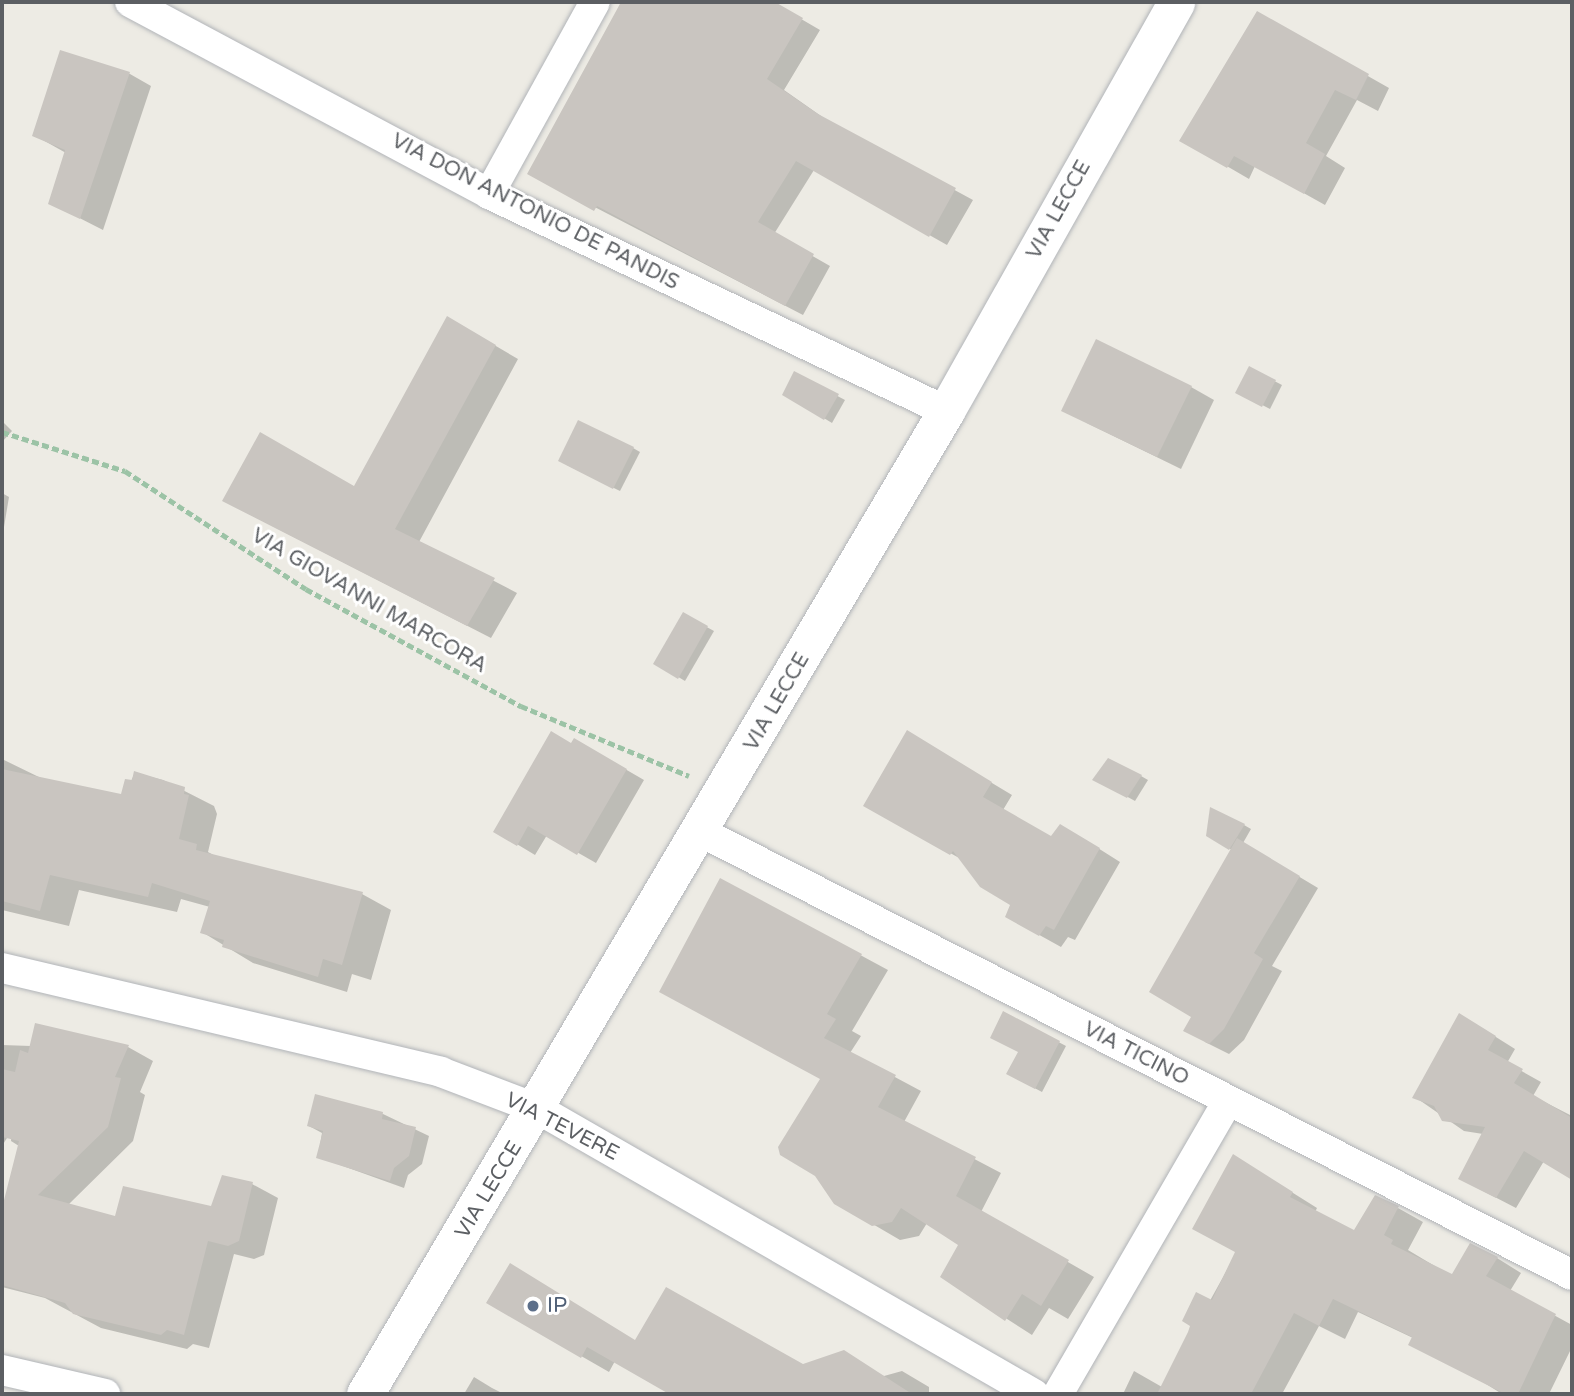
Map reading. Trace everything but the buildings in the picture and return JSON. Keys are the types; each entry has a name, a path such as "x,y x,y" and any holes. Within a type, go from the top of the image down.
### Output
{"street":[{"name":"VIA DON ANTONIO DE PANDIS","path":"130,2 489,194 946,411"},
{"path":"489,194 594,2"},
{"name":"VIA LECCE","path":"365,1394 538,1109 701,832 946,411 1176,2"},
{"name":"VIA TICINO","path":"701,832 1572,1275"},
{"name":"VIA TEVERE","path":"2,968 441,1072 538,1109 1034,1394"},
{"path":"1058,1394 1228,1101"},
{"path":"2,1370 105,1394"}],"path":[{"name":"VIA GIOVANNI MARCORA","path":"2,432 125,471 306,589 521,706 725,790"}],"place":[{"name":"IP","path":"533,1306"}]}
